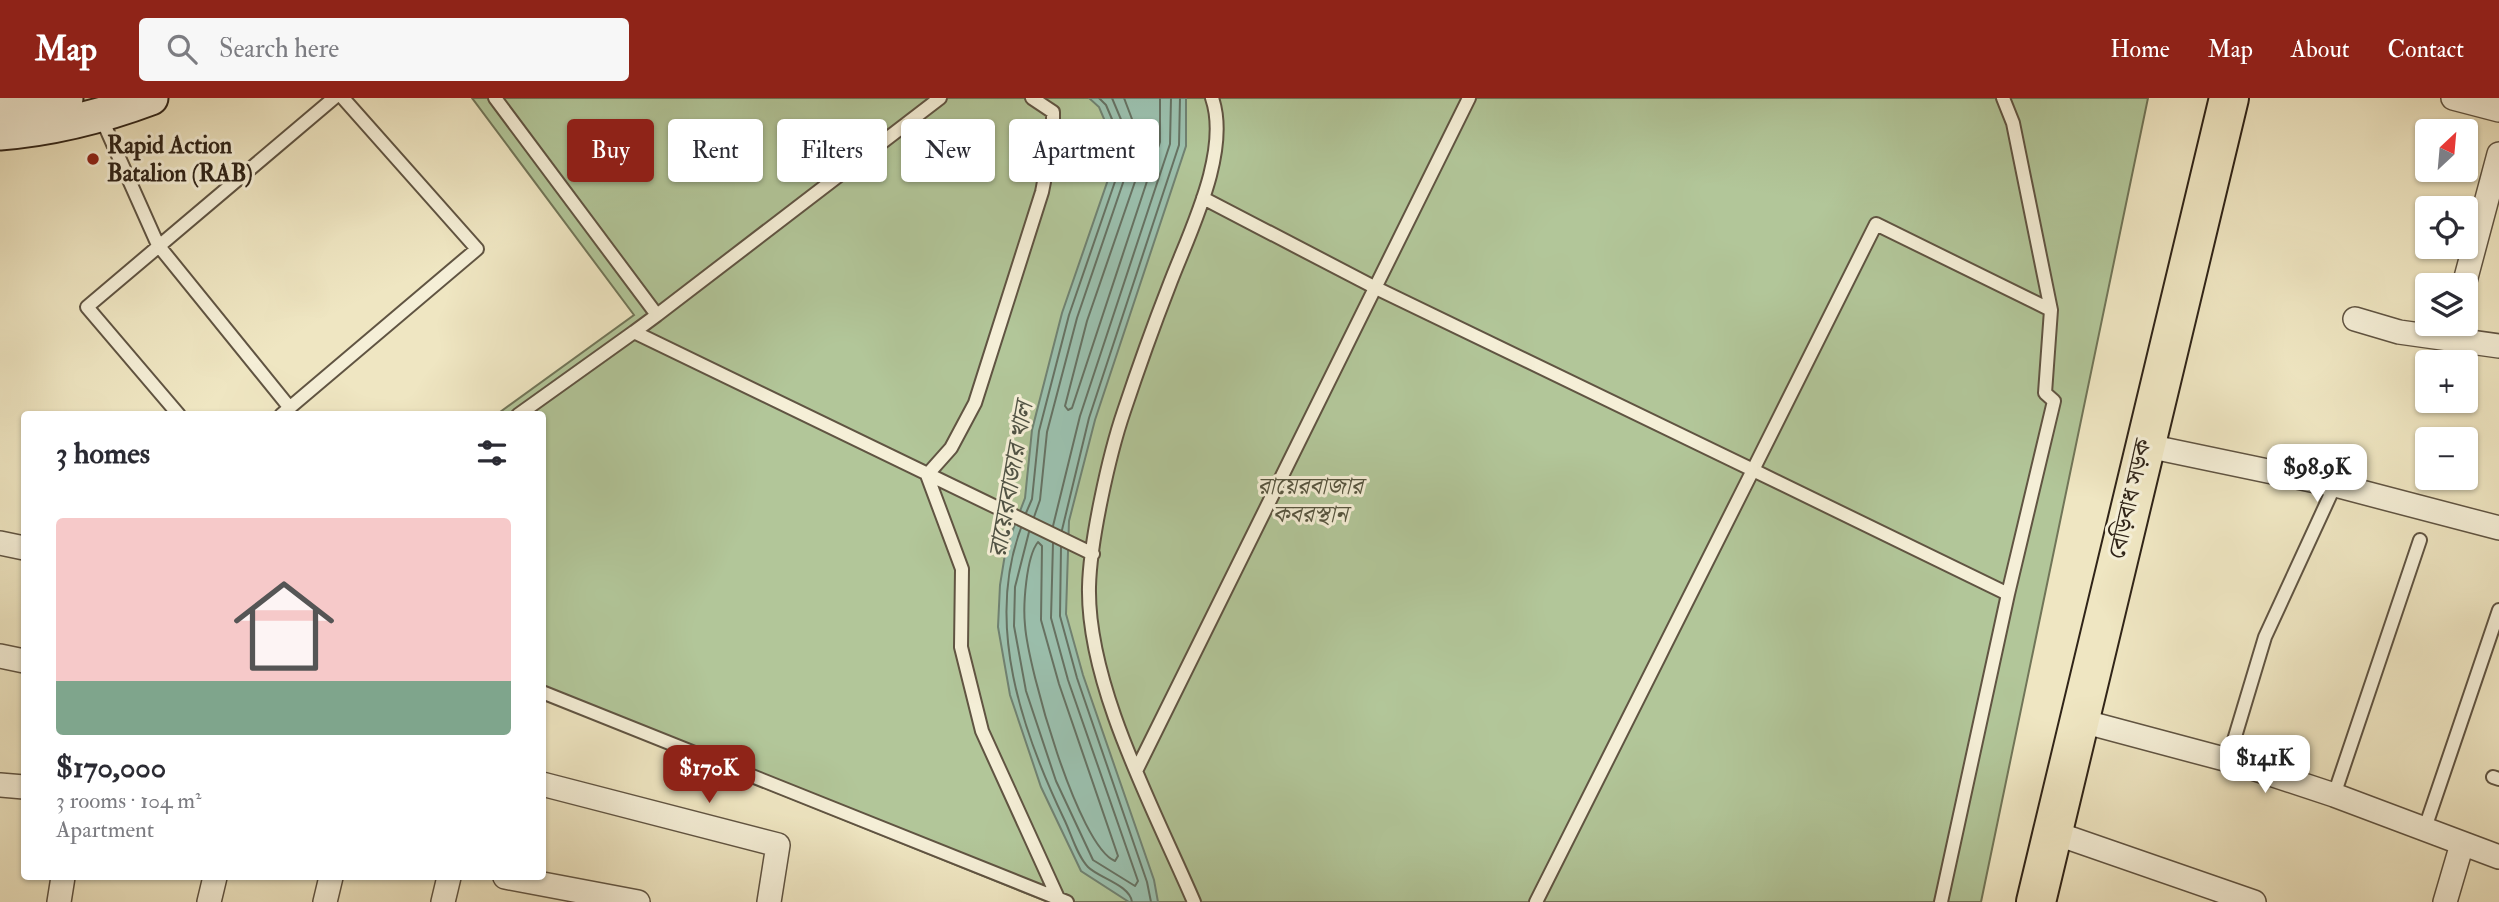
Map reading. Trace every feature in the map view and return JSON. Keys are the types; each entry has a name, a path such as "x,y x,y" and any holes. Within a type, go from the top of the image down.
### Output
{"highway":[{"name":"বেড়িবাধ সড়ক","path":"2036,902 2143,445 2229,98"}],"main road":[{"path":"0,110 66,98"},
{"path":"0,133 33,130 151,98"}],"street":[{"path":"2453,98 2499,110"},
{"path":"2468,273 2492,207 2499,154"},
{"path":"2354,319 2399,332 2415,332"},
{"path":"2465,336 2499,346"},
{"path":"2143,445 2335,485 2499,528"},
{"path":"0,543 21,547"},
{"path":"0,656 21,660"},
{"path":"2078,720 2228,760 2334,795 2499,857"},
{"path":"0,785 21,787"},
{"path":"546,785 778,845 769,902"},
{"path":"2052,832 2254,902"},
{"path":"2445,902 2462,844"},
{"path":"59,902 63,880"},
{"path":"209,902 214,880"},
{"path":"326,902 330,880"},
{"path":"443,902 448,880"},
{"path":"516,880 575,897 638,902"}],"lane":[{"path":"176,411 87,307 334,98"},
{"path":"100,114 159,246 286,411 477,249 343,98"},
{"path":"495,98 657,315"},
{"path":"524,411 657,315 940,98"},
{"path":"927,475 951,448 975,403 1042,192 1053,136 1053,112 1032,98"},
{"path":"1194,902 1114,710 1089,621 1093,554 1123,415 1203,198 1215,145 1212,98"},
{"path":"1137,769 1469,98"},
{"path":"1941,902 2008,594 2054,401 2045,393 2051,310 2013,123 2003,98"},
{"path":"1203,198 1376,288 2008,594"},
{"path":"1536,902 1876,224 2051,310"},
{"path":"634,331 1093,554"},
{"path":"927,475 962,569 961,647 982,731 1063,900"},
{"path":"2228,760 2265,637 2335,485"},
{"path":"2334,795 2420,540"},
{"path":"2425,828 2499,610"},
{"path":"546,694 1063,900"}],"green space":[{"name":"রায়েরবাজার কবরস্থান","path":"472,98 2148,98 1981,902 1048,902 546,700 546,411 502,411 634,315"}],"water":[{"path":"1089,98 1186,98 1186,146 1095,420 1069,521 1066,614 1083,675 1154,880 1158,902 1129,902 1081,871 1041,787 1010,695 998,627 1000,585 1006,548 1025,498 1032,430 1062,313 1107,182 1159,182 1159,119 1104,119 1099,107"}],"place":[{"name":"Rapid Action Batalion (RAB)","path":"93,159"}],"water label":[{"name":"রায়েরবাজার খাল","path":"1011,480"}]}
